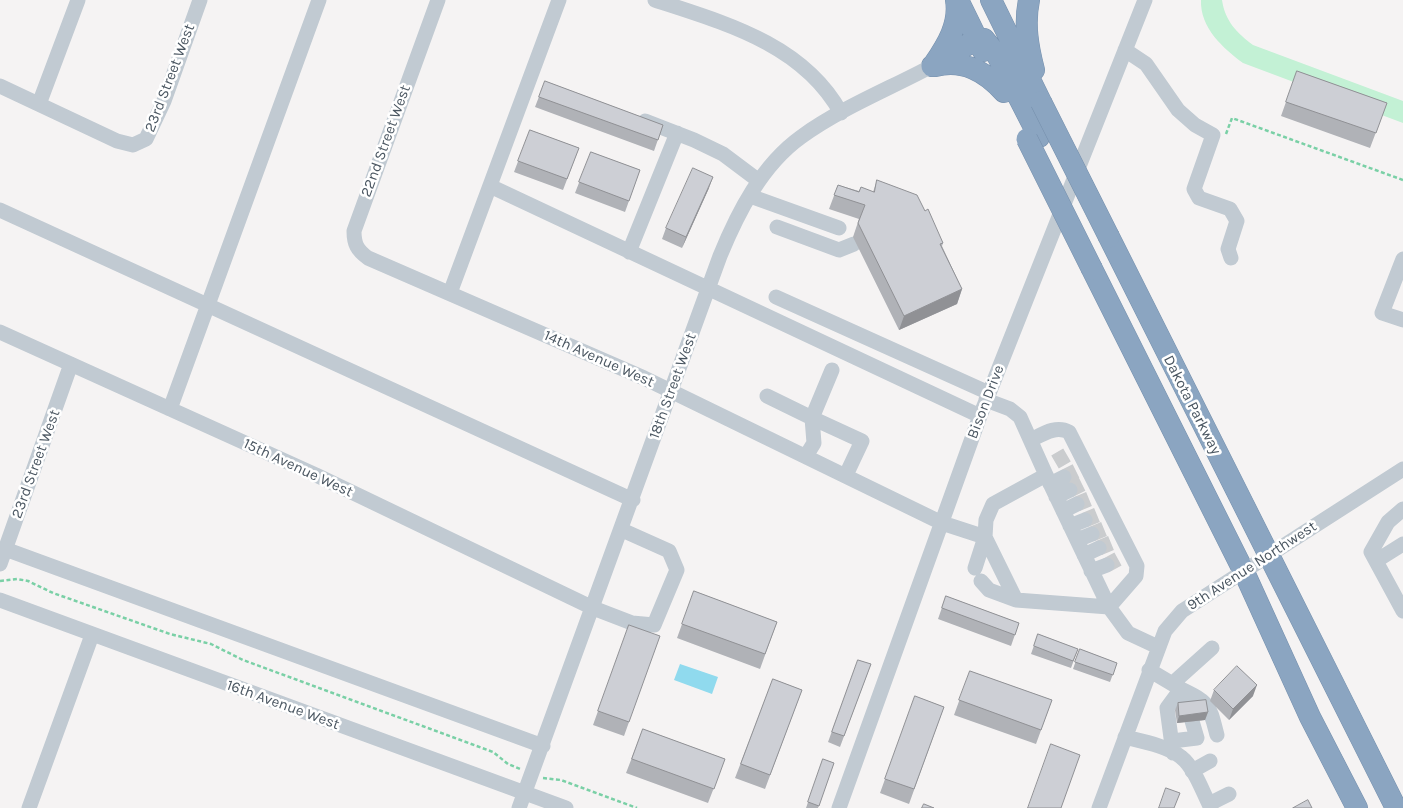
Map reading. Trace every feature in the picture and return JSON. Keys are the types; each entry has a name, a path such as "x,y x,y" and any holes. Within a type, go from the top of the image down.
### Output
{"highway":[{"name":"Dakota Parkway","path":"957,0 1004,92 1033,138 1098,266 1244,572 1310,717 1357,808"},
{"path":"932,66 953,32 957,18 957,0"},
{"name":"Dakota Parkway","path":"991,0 1268,556 1396,808"},
{"path":"1029,0 1026,15 1027,31 1041,102"},
{"path":"932,66 977,40 984,39 993,49 1033,138 1068,193 1098,266 1124,302 1162,344"},
{"path":"932,66 949,63 966,65 983,73 1004,92"}],"street":[{"path":"0,86 39,104 78,0"},
{"name":"23rd Street West","path":"39,104 117,142 133,145 146,139 164,101 200,0"},
{"path":"170,409 319,0"},
{"name":"22nd Street West","path":"388,267 358,251 354,241 354,231 438,0"},
{"path":"450,293 558,0"},
{"path":"655,0 693,6 787,55 821,82 841,113"},
{"name":"Bison Drive","path":"839,808 980,416 1145,0"},
{"path":"1125,50 1146,64 1178,110 1195,125 1212,136 1194,189 1199,198 1230,209 1237,221 1228,249 1231,258"},
{"name":"18th Street West","path":"519,808 633,500 708,290 730,233 750,196 784,152 801,137 841,113 932,66"},
{"path":"530,77 549,84"},
{"path":"631,116 677,133 723,154 759,182"},
{"path":"629,252 677,133"},
{"path":"490,186 708,290 980,416"},
{"path":"750,196 839,228"},
{"path":"0,210 633,500"},
{"path":"776,227 839,250 854,244"},
{"path":"1403,259 1382,313 1403,320"},
{"name":"14th Avenue West","path":"388,267 672,391 942,523 985,537"},
{"path":"776,297 988,396 1020,417 1031,440 1070,480 1097,514 1119,559 1137,566 1136,576 1109,607"},
{"name":"15th Avenue West","path":"0,332 316,475 593,608 632,623 654,625 677,570 669,551 622,530"},
{"name":"23rd Street West","path":"3,556 71,364"},
{"path":"806,456 814,442 812,418 832,370"},
{"path":"767,396 862,441 846,475"},
{"path":"1031,440 1056,428 1063,428 1069,432 1070,526 1109,607 1128,633 1158,647"},
{"name":"9th Avenue Northwest","path":"1099,808 1158,647 1165,631 1182,611 1403,469"},
{"path":"1070,480 992,504 986,520 985,537 978,574 989,590 1016,600 1109,607"},
{"path":"1403,509 1388,522 1371,552 1403,611"},
{"path":"1070,526 1097,514"},
{"path":"1077,540 1104,529"},
{"path":"985,537 1016,600"},
{"path":"1084,555 1111,543"},
{"path":"1376,561 1403,544"},
{"path":"3,556 543,746"},
{"path":"1092,571 1119,559"},
{"name":"16th Avenue West","path":"0,600 566,808"},
{"path":"28,808 92,635"},
{"path":"1212,648 1177,686 1167,708 1172,747 1192,771 1210,806 1228,794"},
{"path":"1149,670 1201,699 1210,707 1217,734"},
{"path":"1125,737 1172,747 1197,738 1190,715 1177,686"},
{"path":"1192,771 1210,760"}],"path":[{"path":"1224,140 1232,118 1403,180"},
{"path":"0,581 17,579 28,581 53,592 170,634 212,644 243,660 493,752 508,764 532,774 561,780 637,808"}],"green space":[{"path":"1201,0 1222,0 1226,14 1233,26 1253,45 1403,101 1403,123 1243,63 1214,36 1204,20"}],"water":[{"path":"680,664 718,677 712,694 674,680"}],"building":[{"path":"1297,71 1387,103 1376,133 1286,102"},
{"path":"545,81 663,125 658,140 539,97"},
{"path":"530,130 579,148 567,179 518,161"},
{"path":"591,152 640,170 629,201 579,182"},
{"path":"693,168 713,177 686,237 666,228"},
{"path":"877,180 917,195 925,211 928,209 943,243 940,244 962,289 904,316 858,223 865,205 834,195 838,185 859,192 861,187 874,192"},
{"path":"694,591 777,622 765,654 682,624"},
{"path":"946,596 1019,623 1015,635 942,608"},
{"path":"629,625 660,636 629,722 598,711"},
{"path":"1038,634 1078,649 1073,661 1034,646"},
{"path":"1080,649 1117,663 1113,675 1075,662"},
{"path":"858,660 871,664 844,736 832,732"},
{"path":"1237,666 1257,685 1233,709 1214,690"},
{"path":"970,671 1052,700 1041,730 959,700"},
{"path":"773,679 802,690 770,775 741,764"},
{"path":"915,696 944,707 914,789 885,779"},
{"path":"1206,700 1208,712 1179,716 1178,703"},
{"path":"643,729 725,759 714,789 632,759"},
{"path":"1051,744 1080,755 1061,808 1028,808"},
{"path":"823,759 834,763 819,806 808,802"},
{"path":"1166,788 1180,793 1174,808 1159,808"},
{"path":"1308,800 1312,808 1293,808"},
{"path":"924,804 934,808 922,808"}],"tunnel":[{"path":"1055,462 1067,455"},
{"path":"1064,477 1076,471"},
{"path":"1070,490 1082,484"},
{"path":"1077,504 1089,499"},
{"path":"1085,520 1097,515"},
{"path":"1092,534 1104,529"},
{"path":"1099,548 1111,543"},
{"path":"1107,565 1118,559"}]}
